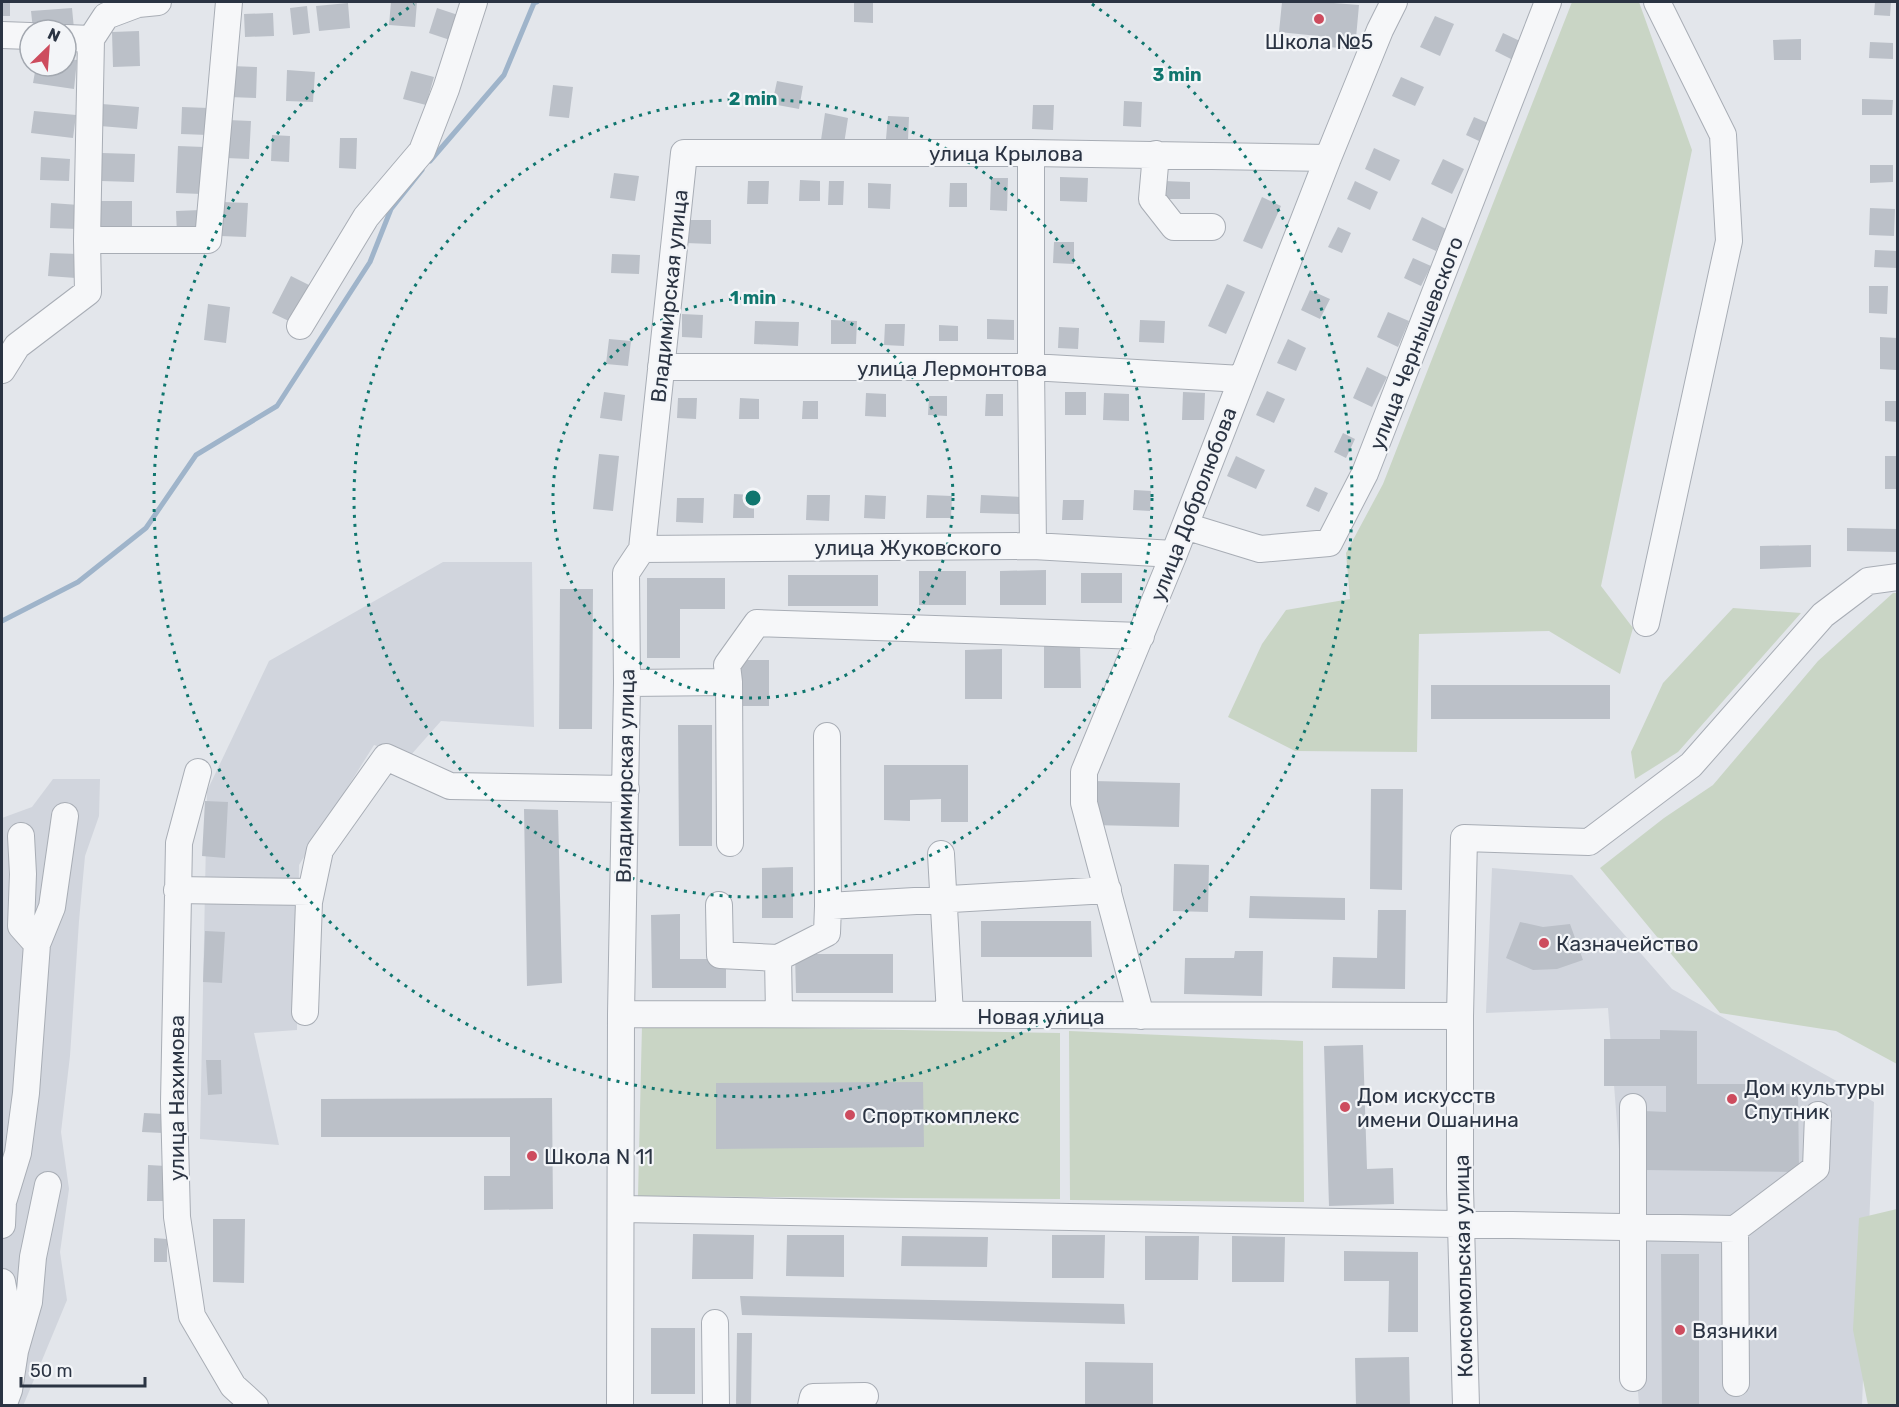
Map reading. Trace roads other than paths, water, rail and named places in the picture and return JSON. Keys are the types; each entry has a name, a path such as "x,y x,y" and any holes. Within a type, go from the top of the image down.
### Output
{"street":[{"path":"2,370 17,346 88,292 91,39 106,16 138,4 158,2"},
{"path":"87,240 208,240 229,2"},
{"path":"300,326 366,217 422,151 446,89 474,2"},
{"name":"улица Добролюбова","path":"1141,1016 1084,803 1084,772 1174,554 1328,158 1380,30 1394,2"},
{"name":"улица Чернышевского","path":"1185,526 1260,549 1329,543 1365,473 1548,2"},
{"path":"1646,623 1729,241 1723,135 1658,2"},
{"path":"2,35 18,36"},
{"path":"78,38 91,39"},
{"name":"улица Крылова","path":"684,153 1031,153 1328,158"},
{"name":"Владимирская улица","path":"620,1406 621,1014 626,789 626,573 642,549 684,153"},
{"path":"1031,153 1033,546"},
{"path":"1156,154 1152,199 1174,227 1212,227"},
{"name":"улица Лермонтова","path":"662,367 1031,367 1242,379"},
{"name":"улица Жуковского","path":"642,549 1033,546 1174,554"},
{"name":"Комсомольская улица","path":"1466,1406 1461,1225 1460,1016 1464,838 1589,842 1691,765 1823,615 1868,581 1898,577"},
{"path":"730,843 727,665 757,623 1141,636"},
{"path":"627,683 729,682"},
{"path":"719,905 720,955 778,958 827,933 826,736"},
{"path":"305,1012 309,902 320,850 386,757 450,786 626,789"},
{"name":"улица Нахимова","path":"198,772 178,843 174,1103 177,1216 192,1316 233,1386 255,1406"},
{"path":"2,1225 3,1202 18,1153 26,1093 37,944 52,907 65,816"},
{"path":"21,836 23,874 21,926 37,944"},
{"path":"941,854 950,1015"},
{"path":"177,890 311,892"},
{"path":"828,906 1108,890"},
{"path":"778,958 779,1014"},
{"name":"Новая улица","path":"621,1014 1460,1016"},
{"path":"1633,1107 1633,1378"},
{"path":"622,1209 1632,1229 1735,1229 1816,1168 1818,1115"},
{"path":"3,1406 9,1390 15,1351 28,1302 33,1257 48,1185"},
{"path":"1735,1229 1741,1390"},
{"path":"2,1282 15,1351"},
{"path":"715,1323 716,1406"},
{"path":"811,1406 813,1397 865,1396"}],"waterway":[{"path":"430,161 504,75 534,3 537,2"},
{"path":"2,621 78,582 146,528 196,455 277,406 370,262 391,209 422,170"}],"place":[{"name":"Школа №5","path":"1319,19"},
{"name":"Казначейство","path":"1544,943"},
{"name":"Дом культуры Спутник","path":"1732,1099"},
{"name":"Дом искусств имени Ошанина","path":"1345,1107"},
{"name":"Спорткомплекс","path":"850,1115"},
{"name":"Школа N 11","path":"532,1156"},
{"name":"Вязники","path":"1680,1330"}]}
